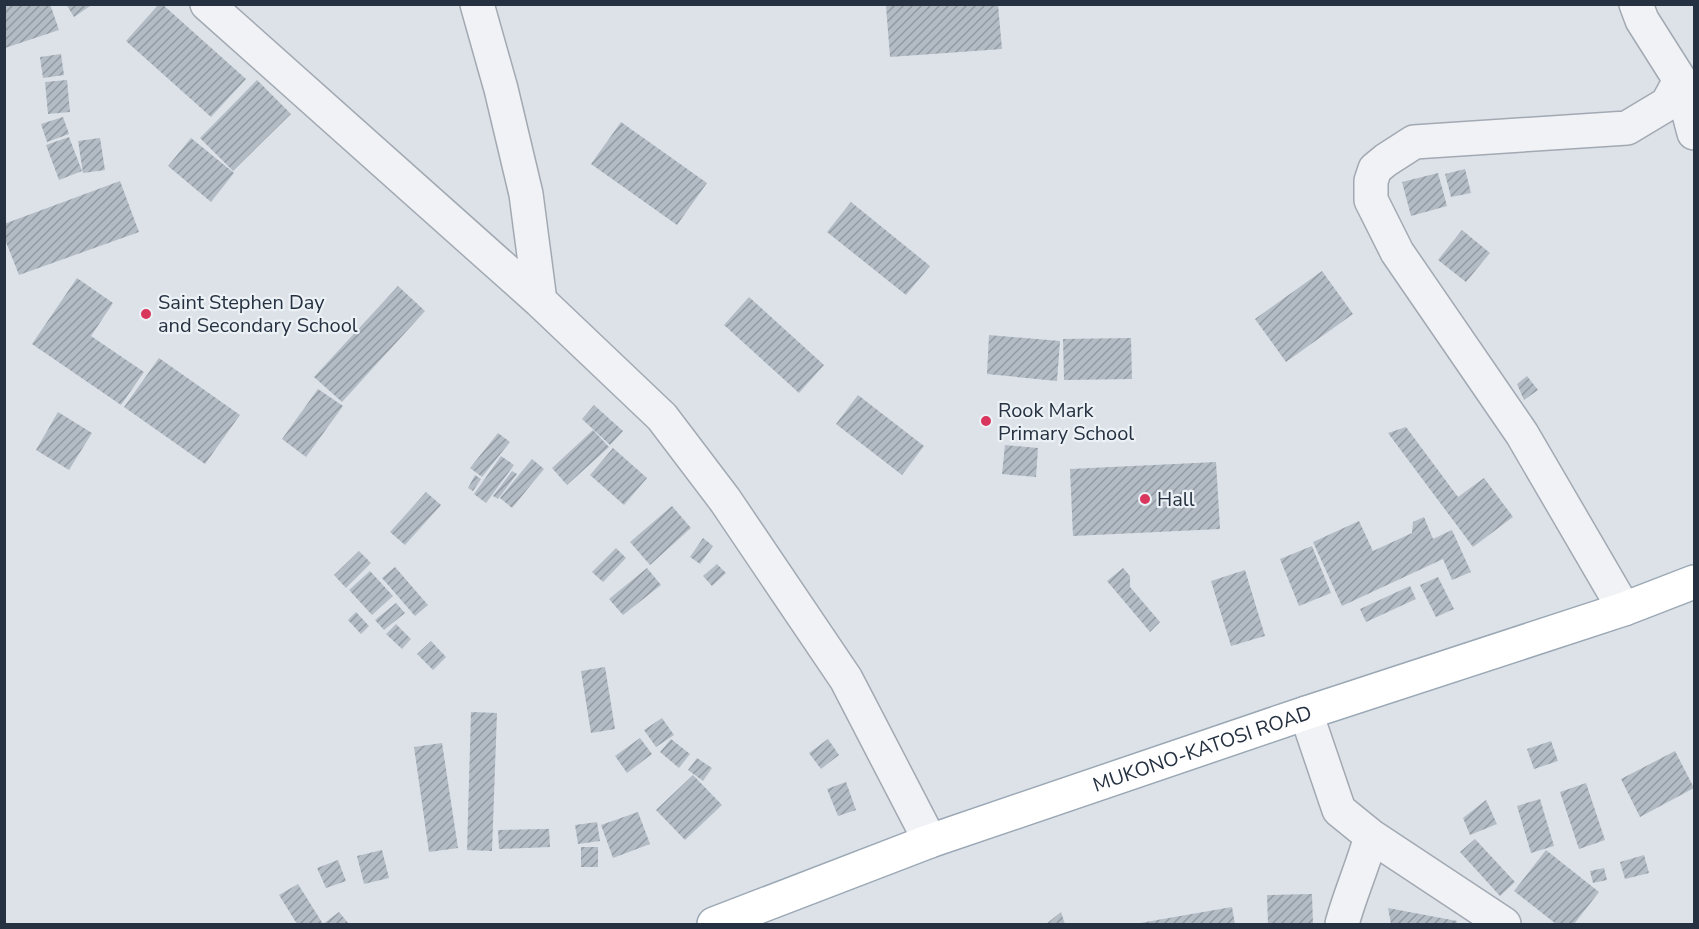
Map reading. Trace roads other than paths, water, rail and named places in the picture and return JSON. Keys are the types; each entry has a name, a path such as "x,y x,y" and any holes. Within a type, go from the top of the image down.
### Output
{"main road":[{"name":"MUKONO-KATOSI ROAD","path":"714,924 930,841 1306,713 1624,609 1695,582"}],"street":[{"path":"207,4 540,301 662,417 725,500 846,679 930,841"},
{"path":"477,4 501,88 526,195 540,301"},
{"path":"1636,4 1642,20 1680,80 1695,134"},
{"path":"1624,609 1522,434 1397,252 1371,200 1371,182 1375,169 1414,142 1627,128 1667,104 1680,80"},
{"path":"1306,713 1339,810 1371,836 1504,924"},
{"path":"1342,924 1371,836"}],"place":[{"name":"Saint Stephen Day and Secondary School","path":"146,314"},
{"name":"Rook Mark Primary School","path":"986,421"},
{"name":"Hall","path":"1145,499"}]}
